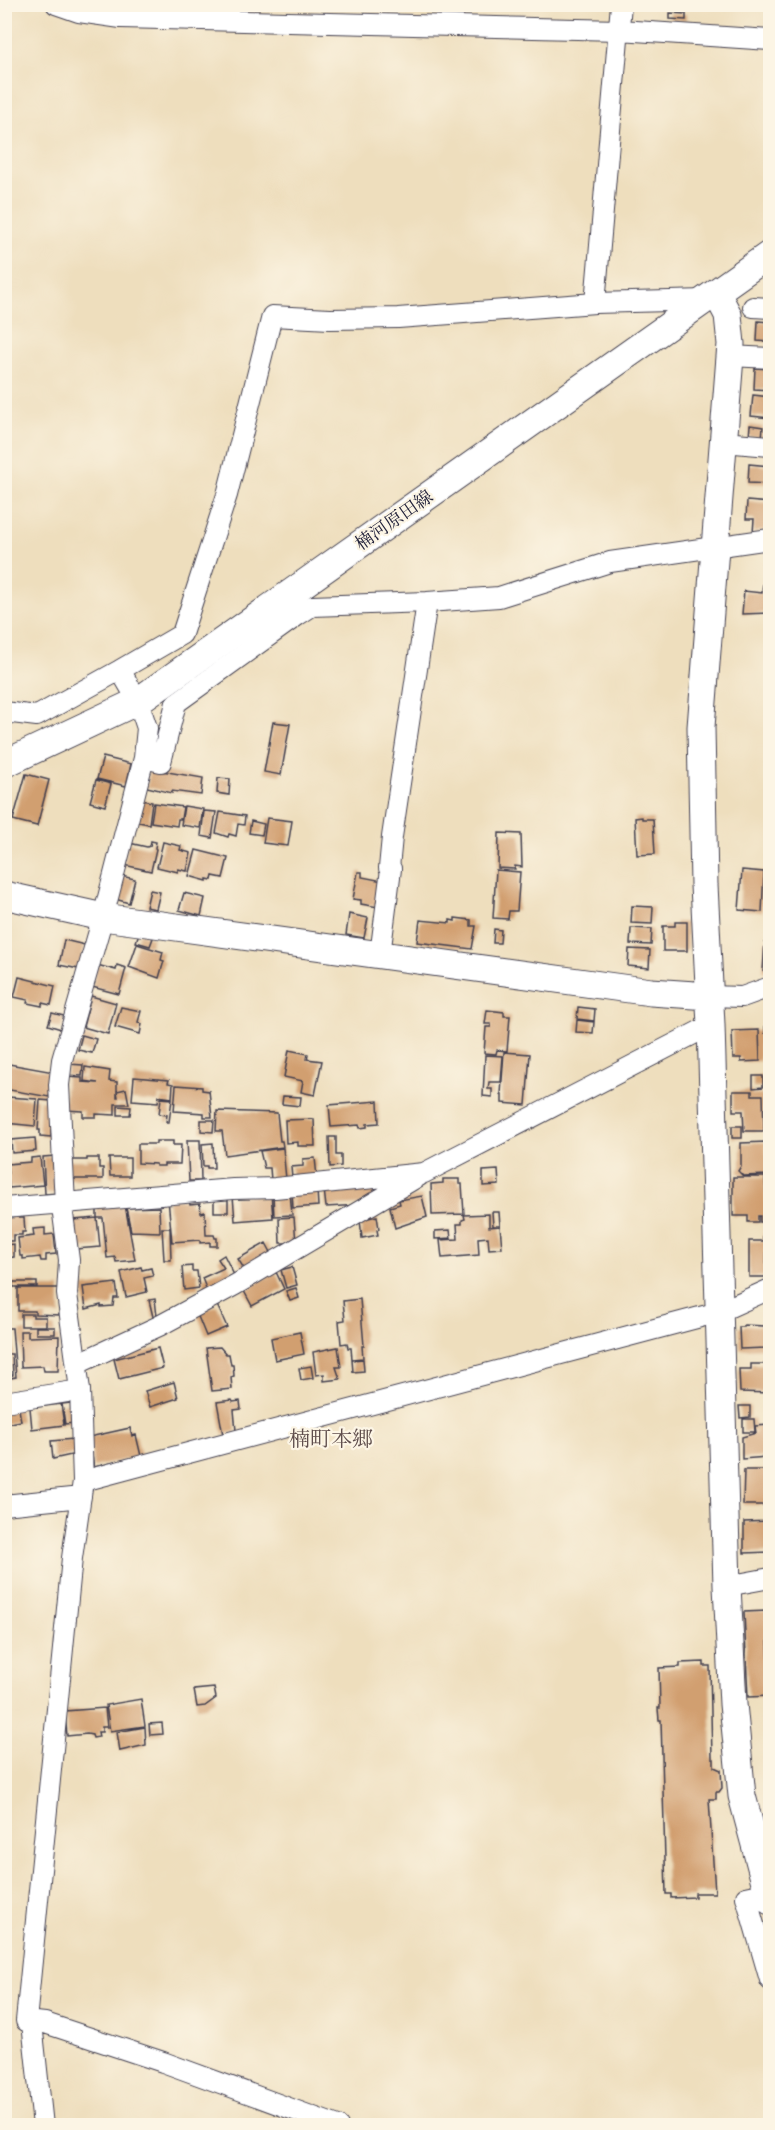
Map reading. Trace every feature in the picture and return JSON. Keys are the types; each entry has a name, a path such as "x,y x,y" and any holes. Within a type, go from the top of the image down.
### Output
{"street":[{"path":"56,4 78,12 121,18 620,30 771,40"},
{"path":"595,303 621,4"},
{"name":"楠河原田線","path":"4,764 138,701 289,607 771,254"},
{"path":"4,712 37,716 182,634 226,495 272,316 398,318 711,296 728,315 730,356 701,728 704,885 711,1025 733,1704 742,1796 770,1895 746,1897 771,1980"},
{"path":"730,356 771,358"},
{"path":"723,442 771,446"},
{"path":"144,758 161,762 176,702 289,607 499,597 610,562 771,539"},
{"path":"380,955 392,869 388,867 427,602"},
{"path":"120,670 138,701 147,728 144,758 103,917 62,1060 59,1085 65,1204 63,1214 69,1260 67,1294 80,1390 82,1489 72,1558 26,2021 45,2023 164,2062 338,2126"},
{"path":"4,895 103,917 651,992 742,997 771,987"},
{"path":"77,1364 159,1326 235,1286 424,1173 711,1025"},
{"path":"4,1208 233,1189 275,1188 424,1173"},
{"path":"4,1504 82,1489 719,1312 771,1289"},
{"path":"4,1402 80,1390"},
{"path":"728,1586 771,1578"},
{"path":"32,2023 43,2126"}],"building":[{"path":"670,13 686,14 686,20 670,19"},
{"path":"758,321 770,322 770,342 757,341"},
{"path":"755,368 770,369 770,390 754,389"},
{"path":"753,395 770,397 770,418 751,416"},
{"path":"750,425 763,427 762,438 749,437"},
{"path":"749,464 770,466 770,484 748,483"},
{"path":"747,501 770,503 770,529 753,533 754,519 746,519"},
{"path":"765,562 770,563 770,613 742,614 744,591 762,593"},
{"path":"273,722 290,724 281,775 264,772"},
{"path":"103,757 131,764 126,786 97,779"},
{"path":"150,769 203,778 201,795 172,791 172,793 147,787"},
{"path":"26,774 49,780 37,826 13,820"},
{"path":"218,778 230,779 229,795 217,793"},
{"path":"96,780 111,784 105,806 90,802"},
{"path":"141,800 152,802 149,824 138,822"},
{"path":"154,803 183,807 177,826 151,822"},
{"path":"184,806 203,809 200,828 181,825"},
{"path":"204,811 216,812 212,838 201,836"},
{"path":"220,812 245,816 244,825 238,824 236,836 229,834 228,837 216,833"},
{"path":"642,817 642,819 653,819 655,854 637,855 635,818"},
{"path":"267,818 292,821 288,846 263,843"},
{"path":"251,821 264,824 262,835 249,833"},
{"path":"499,833 521,834 522,867 498,868"},
{"path":"151,841 156,842 156,849 151,871 124,865 129,843 147,847 150,846"},
{"path":"163,842 181,846 180,850 191,853 187,871 178,869 178,872 157,867"},
{"path":"196,850 228,858 223,878 213,876 212,880 207,879 207,881 189,876"},
{"path":"496,870 520,872 517,911 509,911 508,919 493,918"},
{"path":"742,870 764,872 762,912 739,910"},
{"path":"358,872 362,872 362,877 383,881 378,907 361,904 361,900 353,899"},
{"path":"121,876 135,879 129,903 115,899"},
{"path":"150,890 160,892 156,909 146,907"},
{"path":"184,893 205,898 201,916 179,910"},
{"path":"632,906 653,907 652,924 631,923"},
{"path":"349,914 368,918 364,938 346,935"},
{"path":"455,918 471,920 471,926 476,926 472,949 417,942 420,920 450,923 450,920 455,921"},
{"path":"675,922 687,922 687,951 663,951 663,926 675,926"},
{"path":"631,928 652,929 651,945 630,944"},
{"path":"494,929 501,930 500,943 493,943"},
{"path":"139,933 153,938 150,946 136,942"},
{"path":"64,940 85,945 79,969 59,965"},
{"path":"765,942 770,943 770,972 763,971"},
{"path":"137,944 163,952 161,960 164,961 159,978 129,967"},
{"path":"629,949 650,950 649,968 628,966"},
{"path":"97,965 116,970 117,965 126,968 119,994 92,987"},
{"path":"19,977 55,986 51,1005 27,1003 28,1000 14,997"},
{"path":"91,996 116,1003 108,1034 83,1027"},
{"path":"121,1007 141,1011 138,1022 142,1024 140,1034 115,1027"},
{"path":"578,1007 595,1009 594,1021 577,1019"},
{"path":"487,1010 504,1012 504,1016 510,1016 507,1051 497,1050 496,1054 484,1053 486,1027 491,1027 491,1024 485,1024"},
{"path":"765,1011 770,1011 770,1032 765,1033"},
{"path":"52,1013 64,1016 61,1029 48,1025"},
{"path":"577,1020 594,1022 593,1033 576,1032"},
{"path":"759,1030 760,1061 741,1062 741,1058 733,1058 732,1031"},
{"path":"82,1035 96,1039 92,1053 78,1050"},
{"path":"289,1050 308,1054 307,1059 322,1061 315,1095 301,1092 303,1081 284,1077"},
{"path":"504,1052 530,1054 526,1105 502,1103"},
{"path":"485,1055 503,1056 501,1082 489,1082 488,1089 492,1089 492,1097 483,1096"},
{"path":"9,1064 54,1072 49,1097 4,1089"},
{"path":"68,1064 83,1065 82,1076 66,1075"},
{"path":"85,1067 110,1071 109,1081 117,1082 117,1091 126,1089 129,1104 115,1104 115,1115 96,1114 96,1117 83,1117 83,1111 64,1110 66,1077 82,1078 82,1082 98,1083 84,1081"},
{"path":"753,1076 763,1076 763,1087 753,1088"},
{"path":"134,1077 169,1080 168,1083 173,1084 172,1098 159,1096 158,1102 132,1100"},
{"path":"176,1085 202,1087 202,1090 209,1091 212,1117 204,1117 204,1113 174,1111"},
{"path":"733,1091 752,1091 752,1095 763,1095 764,1131 744,1131 743,1111 733,1111"},
{"path":"283,1096 301,1097 300,1106 282,1104"},
{"path":"7,1097 37,1099 35,1126 5,1123"},
{"path":"161,1098 172,1099 169,1122 166,1122 167,1115 159,1114"},
{"path":"40,1100 52,1101 53,1130 51,1130 51,1137 40,1136 40,1130 38,1130"},
{"path":"378,1101 379,1123 367,1124 367,1127 360,1128 359,1125 331,1127 329,1105"},
{"path":"118,1106 131,1107 130,1115 118,1115"},
{"path":"217,1111 277,1113 280,1141 283,1147 225,1155 222,1131 216,1131"},
{"path":"314,1119 315,1146 298,1146 298,1142 286,1143 285,1120"},
{"path":"201,1120 214,1120 213,1132 201,1131"},
{"path":"732,1126 742,1126 742,1138 732,1138"},
{"path":"329,1137 336,1137 336,1155 341,1155 341,1166 330,1167"},
{"path":"35,1138 36,1151 12,1153 11,1140"},
{"path":"187,1140 200,1140 201,1181 189,1181"},
{"path":"156,1141 173,1141 173,1145 181,1145 180,1164 156,1166 156,1164 138,1163 138,1144 156,1144"},
{"path":"766,1142 768,1175 743,1176 738,1171 741,1166 741,1143"},
{"path":"213,1143 214,1168 207,1168 203,1166 202,1144"},
{"path":"283,1148 286,1179 271,1180 270,1168 264,1168 260,1151"},
{"path":"55,1156 58,1193 45,1194 43,1157"},
{"path":"40,1157 43,1185 9,1188 7,1164 31,1162 31,1158"},
{"path":"87,1158 99,1158 99,1168 103,1168 103,1179 68,1179 68,1160 87,1160"},
{"path":"109,1158 130,1158 130,1176 110,1176"},
{"path":"315,1158 317,1177 292,1178 291,1167 303,1166 303,1159"},
{"path":"498,1170 499,1185 483,1186 483,1171"},
{"path":"733,1177 765,1177 767,1222 760,1222 760,1216 758,1216 758,1222 748,1222 748,1216 733,1216"},
{"path":"443,1179 459,1179 459,1184 462,1184 464,1214 432,1215 431,1184 443,1183"},
{"path":"376,1185 376,1196 360,1205 326,1207 324,1189"},
{"path":"317,1190 318,1206 293,1208 292,1192"},
{"path":"290,1193 292,1215 274,1216 273,1194"},
{"path":"271,1194 273,1218 235,1221 233,1196"},
{"path":"422,1196 427,1217 395,1228 390,1207 400,1204 399,1200"},
{"path":"214,1198 228,1198 228,1212 214,1212"},
{"path":"168,1199 189,1199 190,1205 200,1204 201,1213 205,1212 206,1235 214,1235 217,1238 217,1246 210,1246 210,1242 200,1243 200,1240 172,1242"},
{"path":"125,1205 135,1260 116,1262 115,1257 107,1258 103,1218 97,1218 97,1206"},
{"path":"159,1207 160,1232 131,1231 126,1208"},
{"path":"492,1212 499,1212 500,1226 493,1226"},
{"path":"489,1214 489,1227 500,1226 502,1248 489,1249 488,1237 478,1238 479,1255 442,1258 440,1240 458,1239 457,1224 462,1224 462,1220 465,1219 464,1215"},
{"path":"19,1215 19,1218 24,1218 25,1232 22,1232 22,1235 13,1235 13,1241 4,1241 4,1216"},
{"path":"377,1216 378,1235 362,1238 360,1220"},
{"path":"294,1217 296,1243 280,1243 279,1218"},
{"path":"97,1218 100,1247 76,1249 74,1220"},
{"path":"45,1228 45,1235 54,1234 56,1254 46,1255 46,1261 41,1261 40,1257 23,1259 23,1256 20,1256 18,1238 34,1236 33,1229"},
{"path":"162,1228 170,1228 171,1260 164,1260"},
{"path":"450,1230 451,1238 435,1239 435,1231"},
{"path":"763,1234 767,1234 766,1277 749,1277 749,1241 763,1241"},
{"path":"266,1243 273,1256 246,1272 238,1259"},
{"path":"14,1244 14,1257 4,1258 4,1245"},
{"path":"224,1255 236,1279 207,1291 202,1278 224,1268 218,1259"},
{"path":"192,1266 192,1271 197,1271 199,1288 184,1290 182,1267"},
{"path":"141,1267 142,1270 151,1268 153,1276 144,1278 147,1292 126,1297 121,1272"},
{"path":"292,1267 297,1285 286,1288 281,1270"},
{"path":"276,1272 284,1289 252,1306 244,1291"},
{"path":"13,1282 37,1282 37,1287 13,1287"},
{"path":"116,1283 118,1298 114,1298 113,1306 101,1307 101,1305 86,1309 83,1287"},
{"path":"18,1288 60,1288 60,1315 18,1311"},
{"path":"296,1288 299,1298 290,1301 286,1291"},
{"path":"155,1299 157,1317 153,1317 149,1300"},
{"path":"360,1299 363,1358 352,1359 351,1348 348,1348 347,1343 341,1344 339,1321 345,1320 343,1301"},
{"path":"217,1305 227,1327 206,1336 197,1314"},
{"path":"21,1314 46,1317 46,1326 21,1326"},
{"path":"744,1325 765,1326 766,1348 740,1349 739,1327 744,1327"},
{"path":"36,1327 55,1327 55,1334 36,1334"},
{"path":"4,1328 12,1328 16,1377 4,1379 4,1377 13,1375 12,1354 4,1354"},
{"path":"20,1331 28,1331 28,1337 59,1336 58,1371 44,1371 43,1366 21,1367"},
{"path":"300,1332 304,1354 275,1360 271,1338"},
{"path":"220,1347 226,1354 229,1354 231,1365 233,1365 232,1389 212,1391 206,1348"},
{"path":"338,1347 341,1367 336,1367 340,1379 324,1381 324,1374 316,1375 313,1352"},
{"path":"158,1348 163,1368 119,1379 114,1359"},
{"path":"363,1359 364,1371 353,1372 352,1360"},
{"path":"751,1364 770,1364 770,1393 740,1392 739,1369 751,1369"},
{"path":"311,1366 313,1378 301,1380 299,1368"},
{"path":"174,1382 178,1398 150,1407 145,1391"},
{"path":"232,1400 233,1402 240,1401 241,1409 234,1410 236,1431 223,1435 217,1402"},
{"path":"71,1403 74,1423 65,1424 62,1404"},
{"path":"61,1404 64,1425 32,1429 30,1408"},
{"path":"739,1406 750,1406 750,1417 740,1418"},
{"path":"19,1409 21,1421 5,1424 4,1411"},
{"path":"743,1419 754,1419 755,1432 743,1432"},
{"path":"770,1425 770,1453 766,1454 767,1457 742,1459 742,1437 756,1433 755,1426"},
{"path":"130,1428 132,1436 136,1435 141,1456 94,1467 89,1437"},
{"path":"74,1439 76,1454 53,1459 51,1441"},
{"path":"744,1470 770,1470 770,1505 743,1505"},
{"path":"770,1521 770,1552 744,1553 744,1522"},
{"path":"767,1611 770,1696 748,1697 744,1612"},
{"path":"704,1662 704,1666 710,1666 712,1759 714,1759 714,1767 721,1770 722,1788 716,1792 716,1799 709,1799 715,1893 695,1893 695,1897 671,1898 671,1894 666,1894 661,1720 659,1720 658,1708 660,1708 659,1668 680,1667 680,1663"},
{"path":"214,1688 216,1698 205,1706 197,1707 194,1690"},
{"path":"141,1699 145,1726 110,1731 106,1705"},
{"path":"105,1708 107,1727 102,1727 102,1732 98,1732 99,1737 93,1738 92,1735 87,1734 67,1736 65,1711"},
{"path":"162,1723 163,1734 150,1735 149,1724"},
{"path":"145,1727 146,1745 120,1751 117,1732"}],"district":[{"name":"楠町本郷","path":"331,1439"}]}
